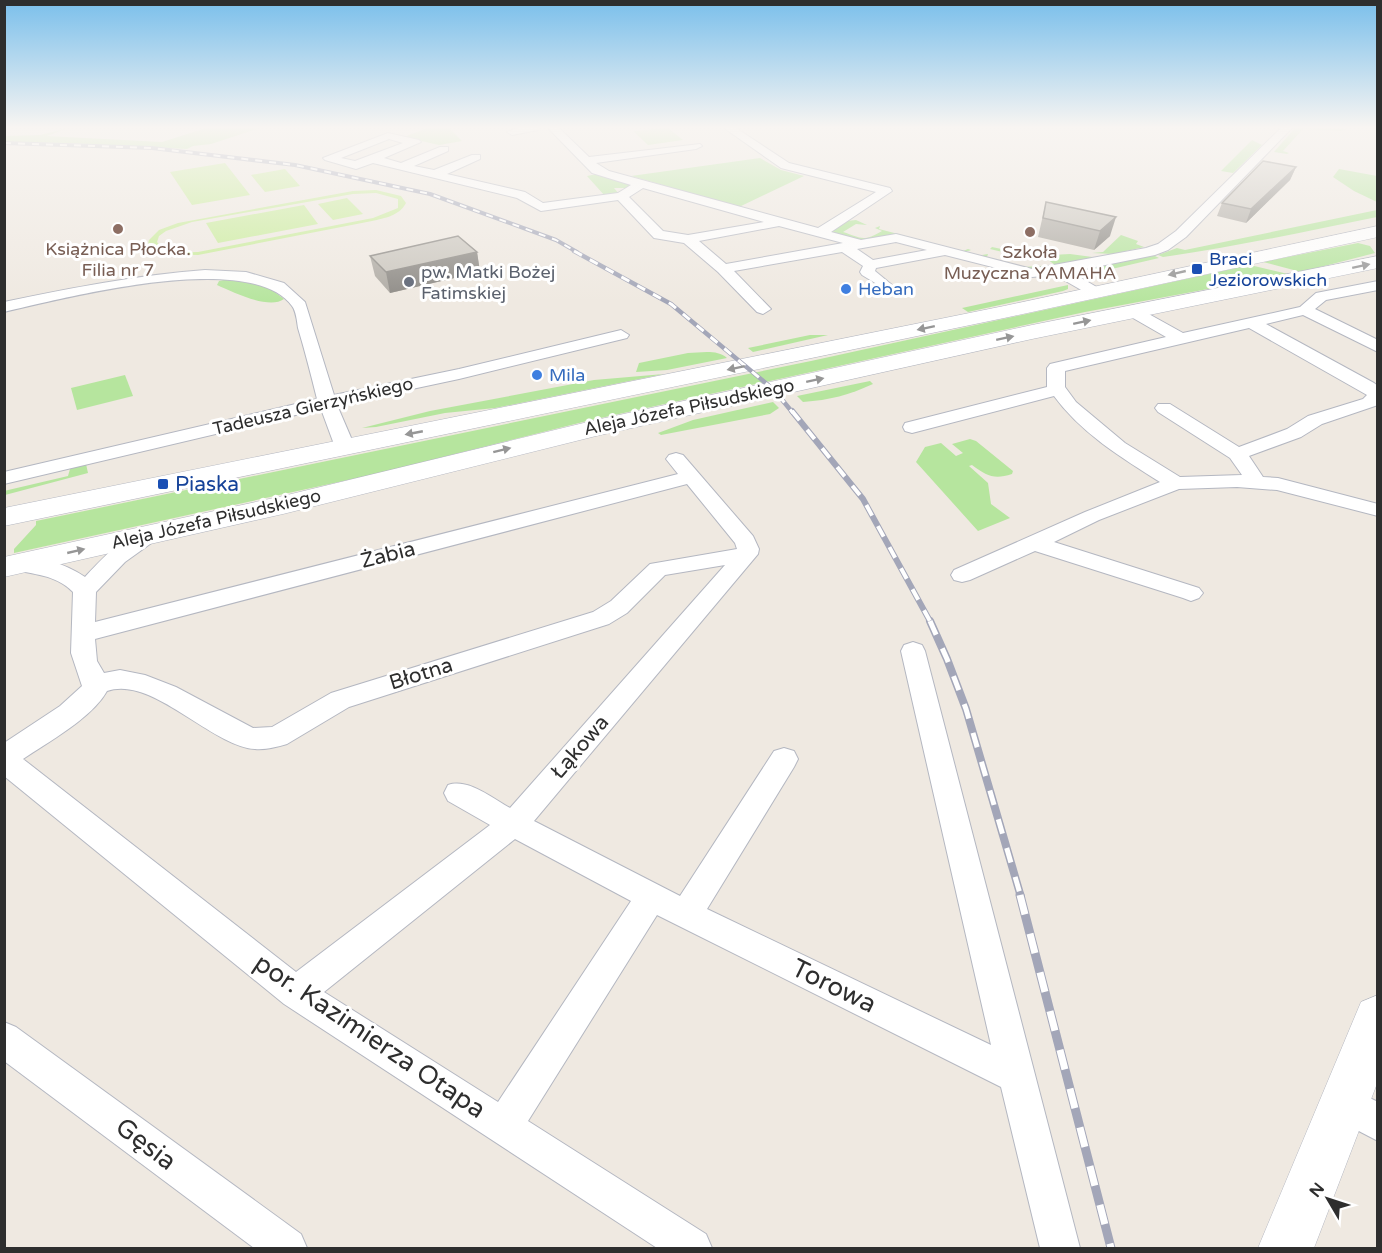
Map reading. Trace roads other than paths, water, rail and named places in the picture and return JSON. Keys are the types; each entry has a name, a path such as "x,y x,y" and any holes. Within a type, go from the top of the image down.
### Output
{"main road":[{"name":"Aleja Józefa Piłsudskiego","path":"4,517 1095,292 1377,231"},
{"path":"1337,239 1377,245"},
{"name":"Aleja Józefa Piłsudskiego","path":"12,566 283,506 596,428 1132,311 1377,262"},
{"path":"1286,1248 1360,1113 1377,1018"}],"street":[{"path":"484,186 521,195 541,207 621,196 638,186"},
{"path":"651,186 861,244"},
{"path":"819,233 886,191 868,186"},
{"path":"723,269 896,238 1032,273 1058,270 1150,252 1163,247 1181,234 1229,186"},
{"path":"621,196 659,235 688,239 782,223"},
{"path":"688,239 723,269 763,309"},
{"path":"844,248 871,265 943,250"},
{"path":"871,265 867,272 885,285"},
{"path":"1058,270 1095,292"},
{"path":"4,308 164,276 224,275 259,279 286,291 300,305 327,402 345,447"},
{"path":"1176,483 1118,447 1076,412 1057,390 1056,368 1305,310 1321,296 1377,285"},
{"path":"1305,310 1376,351"},
{"path":"1132,311 1181,339"},
{"path":"1237,454 1294,433 1315,420 1369,403 1377,395 1368,387 1252,323"},
{"name":"Tadeusza Gierzyńskiego","path":"4,478 621,335"},
{"path":"912,427 1057,390"},
{"path":"1164,408 1237,454 1251,472 1254,481"},
{"name":"Żabia","path":"84,633 684,468 744,541 748,549 747,554"},
{"path":"962,575 1092,516 1176,483 1254,481 1299,488 1377,510"},
{"path":"4,759 90,697 96,685 95,678 86,662 85,590 117,557 149,534"},
{"path":"1034,543 1191,593"},
{"name":"Błotna","path":"96,685 126,679 159,691 254,740 265,740 277,737 340,700 601,618 619,607 658,569 747,554"},
{"name":"Łąkowa","path":"296,993 513,824 747,554"},
{"path":"12,566 56,570 76,581 85,590"},
{"path":"914,651 1016,1076 1060,1248"},
{"name":"por. Kazimierza Otapa","path":"4,759 296,993 692,1248"},
{"path":"687,913 784,759"},
{"name":"Torowa","path":"458,793 651,896 1016,1076"},
{"path":"504,1126 651,896"},
{"name":"Gęsia","path":"4,1039 287,1248"}],"railway":[{"path":"395,186 430,194 556,240 577,252"},
{"path":"574,251 671,304 774,390 793,413"},
{"path":"792,411 863,499 930,622"},
{"path":"930,622 966,709 1021,897"},
{"path":"1020,895 1111,1248"}],"place":[{"name":"Książnica Płocka. Filia nr 7","path":"118,229"},
{"name":"Szkoła Muzyczna YAMAHA","path":"1030,232"},
{"name":"Braci Jeziorowskich","path":"1197,269"},
{"name":"pw. Matki Bożej Fatimskiej","path":"409,282"},
{"name":"Heban","path":"846,289"},
{"name":"Mila","path":"537,375"},
{"name":"Piaska","path":"163,484"}]}
